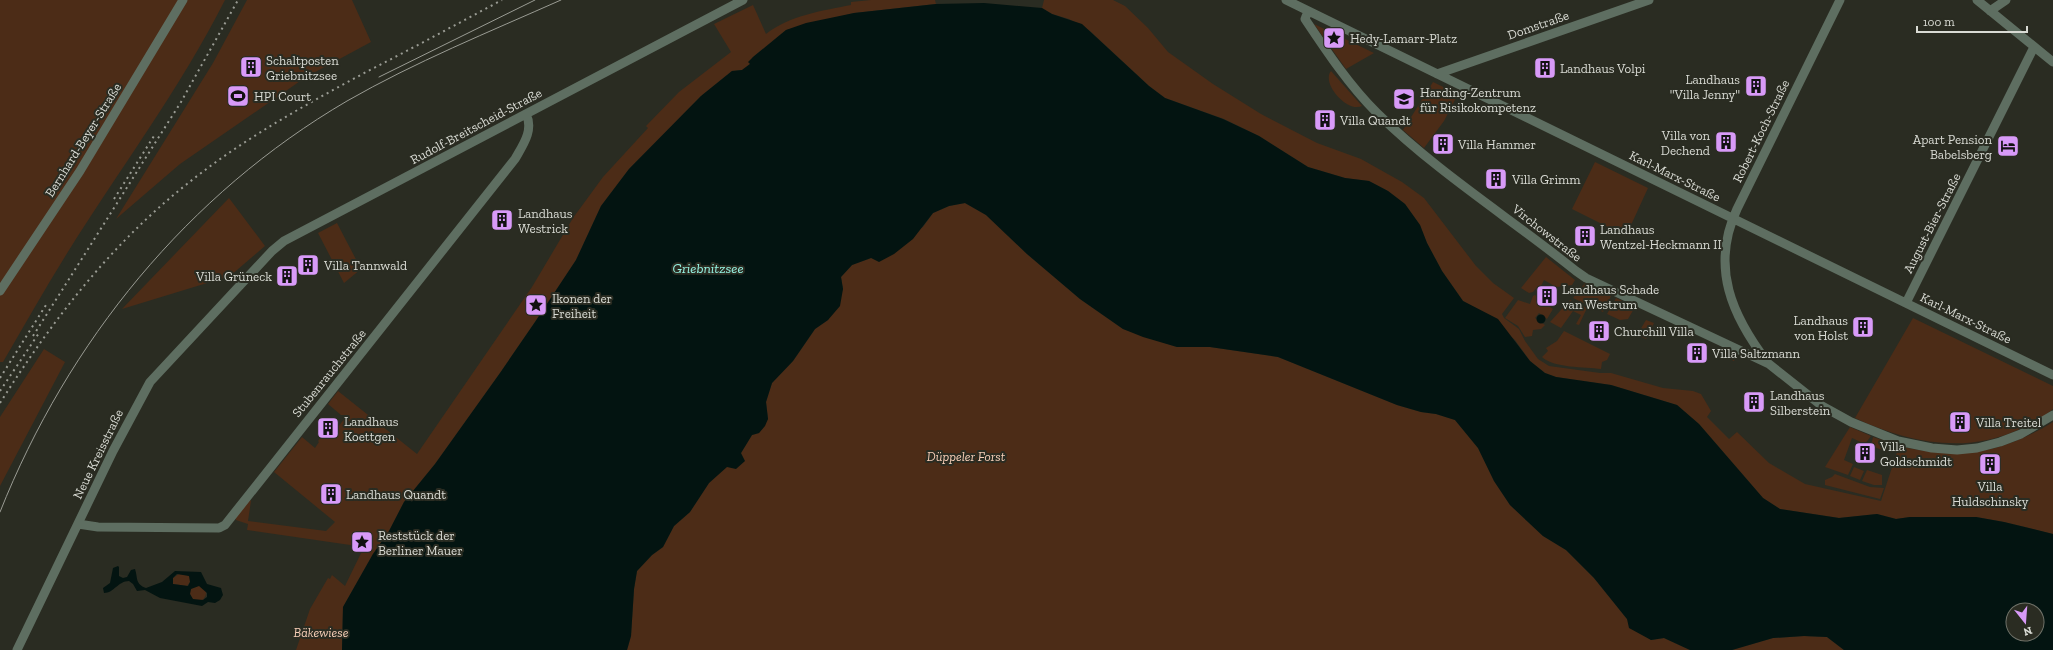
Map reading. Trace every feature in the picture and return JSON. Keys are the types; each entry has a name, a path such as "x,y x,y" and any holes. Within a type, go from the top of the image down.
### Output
{"street":[{"name":"Bernhard-Beyer-Straße","path":"0,291 80,171 183,0"},
{"name":"Rudolf-Breitscheid-Straße","path":"233,291 272,251 284,241 743,0"},
{"name":"Karl-Marx-Straße","path":"1286,0 2053,375"},
{"name":"Domstraße","path":"1436,74 1649,0"},
{"name":"Robert-Koch-Straße","path":"1769,364 1749,338 1736,315 1725,269 1724,246 1732,218 1840,0"},
{"path":"1977,0 2053,62"},
{"path":"1990,11 2006,0"},
{"name":"Virchowstraße","path":"1308,11 1305,19 1334,63 1376,112 1412,145 1576,271 1586,278 1769,364 1822,406 1851,422 1882,436 1922,447 1957,450 1986,447 2021,434 2053,415"},
{"name":"August-Bier-Straße","path":"1906,304 2034,47"},
{"name":"Stubenrauchstraße","path":"78,524 98,527 128,528 219,528 225,525 516,159 529,132 529,121 526,114"},
{"name":"Neue Kreisstraße","path":"17,650 113,451 150,382 233,291"}],"green space":[{"path":"0,0 225,0 189,65 86,223 3,362 0,362"},
{"path":"247,0 352,0 371,42 306,77 180,164 116,219 213,63"},
{"name":"Bäkewiese","path":"871,0 935,0 936,4 854,13 786,30 753,57 750,64 742,70 732,71 701,96 629,169 601,206 576,260 535,322 435,464 404,502 389,531 373,554 343,607 342,650 296,650 310,609 328,578 330,579 332,575 345,586 364,547 247,530 248,524 236,520 235,516 249,499 251,501 248,521 326,531 335,522 274,472 302,437 315,448 324,433 330,437 345,418 345,415 341,415 328,404 338,391 417,454 532,287 573,218 603,177 648,128 646,126 679,92 731,52 714,24 753,5 766,34 796,18 851,5 851,2"},
{"path":"1044,0 1113,0 1125,6 1148,28 1168,52 1213,84 1261,114 1317,143 1361,159 1402,182 1424,198 1476,266 1493,283 1514,298 1502,314 1504,318 1519,329 1525,341 1538,359 1549,366 1600,373 1611,373 1663,388 1693,391 1701,394 1711,411 1707,417 1729,439 1737,432 1769,463 1805,484 1881,501 1899,446 1941,453 1979,451 2015,441 2034,433 2053,422 2053,534 1976,517 1910,517 1896,519 1877,514 1839,518 1780,509 1763,498 1699,424 1677,405 1611,385 1556,377 1545,373 1530,361 1515,340 1481,311 1463,301 1442,271 1427,243 1420,225 1405,204 1388,191 1369,181 1345,178 1308,167 1259,136 1224,119 1165,98 1149,86 1090,31 1069,19 1052,14 1042,8"},
{"name":"Hedy-Lamarr-Platz","path":"1314,24 1374,53 1346,69"},
{"path":"1331,71 1362,106 1356,107 1349,105 1337,96 1330,83 1329,76"},
{"path":"1433,82 1458,94 1444,121 1424,148 1403,130"},
{"path":"1595,162 1648,188 1626,236 1572,209"},
{"path":"229,198 265,246 230,276 122,309"},
{"name":"Düppeler Forst","path":"965,203 986,215 1027,254 1080,299 1123,329 1177,347 1210,347 1278,357 1397,405 1455,420 1478,448 1494,481 1510,505 1543,536 1566,550 1594,578 1627,619 1651,640 1664,638 1690,650 627,650 631,636 634,589 637,571 652,555 663,547 674,526 690,512 709,483 741,453 752,435 759,433 768,419 766,402 772,383 793,361 815,329 828,320 843,289 841,277 852,265 871,258 923,227 933,213 949,206"},
{"path":"337,223 361,269 344,283 318,233"},
{"path":"1546,257 1575,280 1572,285 1556,287 1544,280 1540,288 1538,286 1533,292 1529,293 1521,288"},
{"path":"1585,283 1611,296 1603,312 1573,298"},
{"path":"1535,295 1539,298 1539,304 1543,306 1547,305 1553,309 1547,319 1539,313 1535,318 1545,325 1541,329 1533,330 1532,336 1525,337 1518,326 1505,318 1518,300 1530,304 1533,296"},
{"path":"1616,298 1635,307 1628,319 1620,320 1607,314"},
{"path":"1570,300 1587,308 1579,325 1576,324 1581,315 1573,311 1561,328 1550,322"},
{"path":"1913,318 2053,386 2053,409 2030,424 2001,436 1980,441 1959,443 1917,439 1896,434 1855,418"},
{"path":"1646,320 1654,323 1646,339 1637,335"},
{"path":"1564,331 1610,354 1607,360 1602,362 1601,369 1561,365 1547,361 1542,357 1548,351 1546,348 1557,341"},
{"path":"44,349 65,362 0,486 0,417"},
{"path":"1727,350 1737,354 1734,361 1724,356"},
{"path":"1850,427 1871,436 1865,444 1852,438 1844,460 1853,464 1848,475 1825,467"},
{"path":"1873,437 1894,444 1891,453 1871,446"},
{"path":"1854,467 1864,471 1860,480 1850,476"},
{"path":"1867,470 1882,475 1882,485 1874,485 1862,481"},
{"path":"1835,474 1870,487 1884,488 1880,499 1825,485 1825,480"},
{"path":"179,574 190,577 190,582 187,586 173,584 173,578"},
{"path":"198,585 204,587 206,593 204,599 198,601 192,599 190,593 192,587"},
{"path":"1804,636 1827,637 1844,650 1732,650 1773,638"}],"water":[{"name":"Griebnitzsee","path":"984,3 1042,8 1052,14 1082,24 1149,86 1165,98 1223,119 1259,136 1308,167 1345,178 1369,181 1388,191 1405,204 1420,225 1427,243 1442,271 1463,301 1498,319 1530,361 1545,373 1556,377 1611,385 1677,405 1699,424 1763,498 1780,509 1839,518 1877,514 1896,519 1910,517 1976,517 2053,534 2053,650 1844,650 1827,637 1804,636 1773,638 1732,650 1690,650 1664,638 1651,640 1629,628 1627,619 1594,578 1566,550 1543,536 1510,505 1494,481 1478,448 1455,420 1397,405 1278,357 1210,347 1177,347 1143,337 1123,329 1080,299 1027,254 986,215 965,203 949,206 933,213 913,239 894,254 879,262 871,258 852,265 841,277 843,289 840,306 828,320 815,329 793,361 772,383 766,402 768,419 765,426 759,433 752,435 741,453 745,461 736,469 727,467 709,483 690,512 674,526 663,547 652,555 637,571 634,589 631,636 627,650 342,650 343,607 373,554 389,531 404,502 435,464 535,322 576,260 601,206 629,169 701,96 732,71 742,70 750,64 748,62 753,57 786,30 806,23 854,13 936,4"},
{"path":"1539,315 1543,315 1545,319 1543,323 1539,323 1537,321 1537,317"},
{"path":"119,567 119,576 123,578 127,577 131,570 135,569 138,583 146,588 162,582 175,571 201,572 207,584 221,588 223,595 220,600 215,603 208,602 202,606 160,598 145,590 137,591 133,584 129,581 122,583 111,591 104,593 103,588 110,583 113,568","holes":["177,574 189,576 190,582 188,586 173,584 173,578","199,586 207,593 207,597 203,600 193,599 190,594 191,589"]}],"tram line":[{"path":"379,77 535,0"},
{"path":"0,512 28,449 61,389 98,331 139,277 185,227 235,180 289,138 347,101 426,60 561,0"}],"railway":[{"path":"33,336 181,102 238,0"},
{"path":"0,403 40,343 84,286 133,232 187,184 230,152 275,123 368,71 502,0"},
{"path":"114,199 154,136"},
{"path":"0,378 46,305"},
{"path":"0,391 39,333"}],"place":[{"name":"Hedy-Lamarr-Platz","path":"1334,38"},
{"name":"Schaltposten Griebnitzsee","path":"251,67"},
{"name":"Landhaus Volpi","path":"1545,68"},
{"name":"Landhaus \"Villa Jenny\"","path":"1756,86"},
{"name":"HPI Court","path":"238,96"},
{"name":"Harding-Zentrum für Risikokompetenz","path":"1404,99"},
{"name":"Villa Quandt","path":"1325,120"},
{"name":"Villa von Dechend","path":"1726,142"},
{"name":"Villa Hammer","path":"1443,144"},
{"name":"Apart Pension Babelsberg","path":"2008,146"},
{"name":"Villa Grimm","path":"1496,179"},
{"name":"Landhaus Westrick","path":"502,220"},
{"name":"Landhaus Wentzel-Heckmann II","path":"1585,236"},
{"name":"Villa Tannwald","path":"308,265"},
{"name":"Villa Grüneck","path":"287,276"},
{"name":"Landhaus Schade van Westrum","path":"1547,296"},
{"name":"Ikonen der Freiheit","path":"536,305"},
{"name":"Landhaus von Holst","path":"1863,327"},
{"name":"Churchill Villa","path":"1599,331"},
{"name":"Villa Saltzmann","path":"1697,353"},
{"name":"Landhaus Silberstein","path":"1754,402"},
{"name":"Villa Treitel","path":"1960,422"},
{"name":"Landhaus Koettgen","path":"328,428"},
{"name":"Villa Goldschmidt","path":"1865,453"},
{"name":"Villa Huldschinsky","path":"1990,464"},
{"name":"Landhaus Quandt","path":"331,494"},
{"name":"Reststück der Berliner Mauer","path":"362,542"}]}
